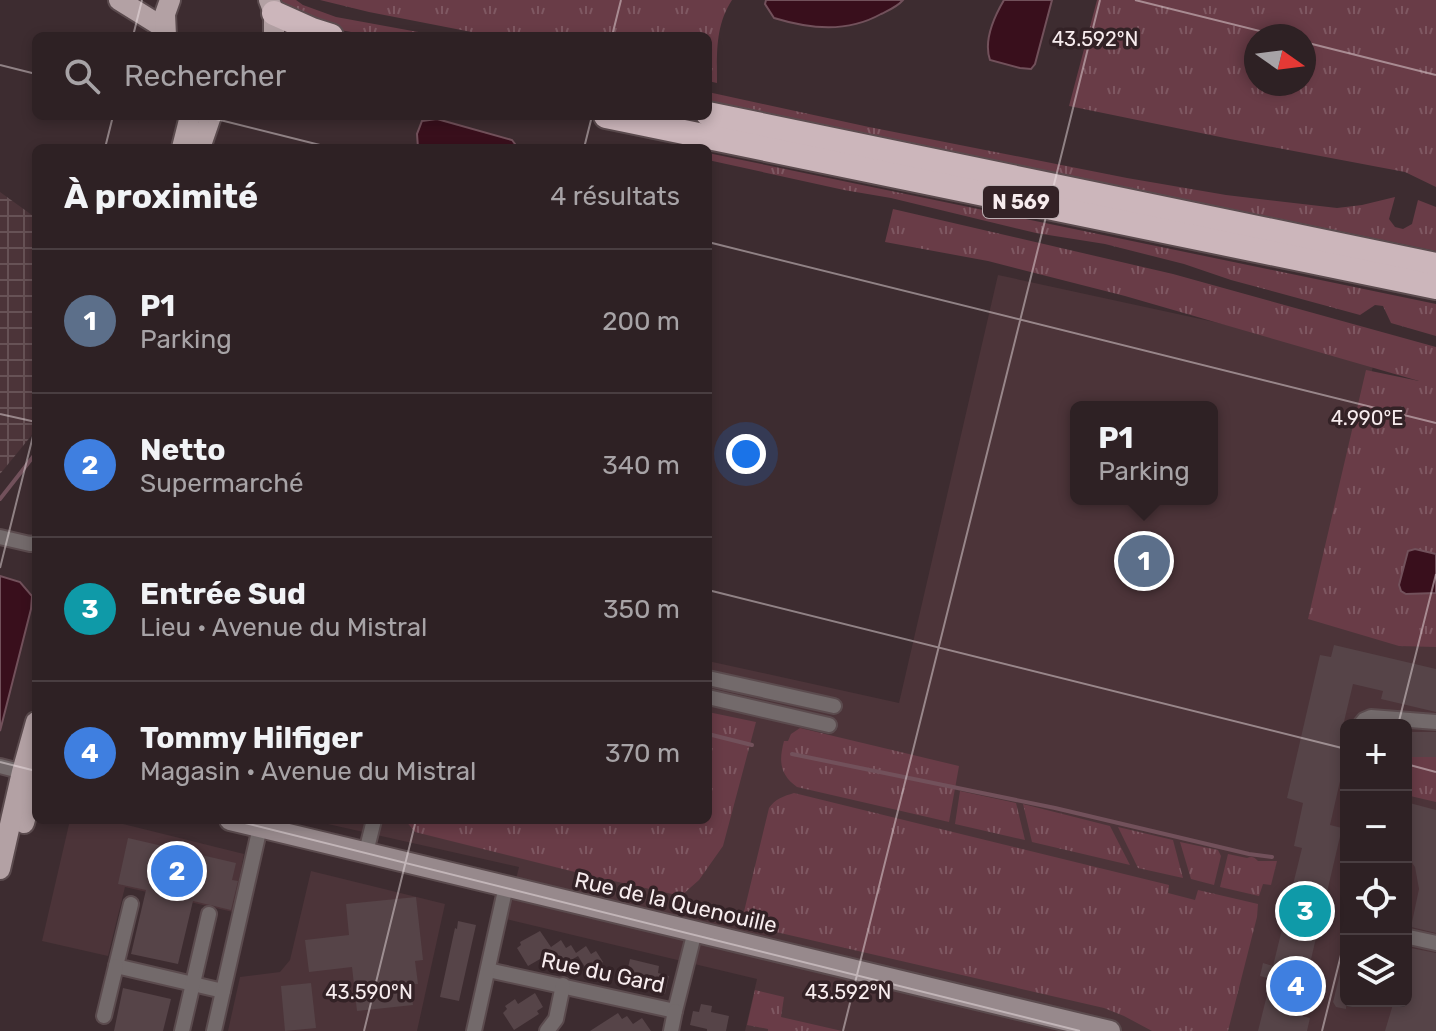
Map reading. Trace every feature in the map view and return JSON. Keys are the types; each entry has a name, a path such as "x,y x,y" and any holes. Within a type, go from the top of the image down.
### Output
{"highway":[{"path":"273,16 318,32"},
{"name":"N 569","path":"712,115 1436,265"},
{"name":"N 569","path":"625,120 1436,287"}],"main road":[{"path":"119,0 165,32"},
{"path":"165,32 165,14 170,0"},
{"path":"183,144 189,120"},
{"path":"201,144 210,120"},
{"path":"0,869 31,775"},
{"path":"0,887 23,826 31,775"}],"street":[{"path":"0,537 32,545"},
{"path":"712,679 834,706"},
{"path":"712,698 829,725"},
{"path":"1366,719 1397,719"},
{"path":"1412,720 1436,722"},
{"path":"0,766 31,775"},
{"name":"Rue de la Quenouille","path":"247,824 1110,1031"},
{"path":"366,852 373,824"},
{"path":"214,1031 260,827"},
{"path":"474,1031 506,886"},
{"path":"104,1016 131,904"},
{"path":"1288,907 1322,915"},
{"path":"182,1031 209,914"},
{"name":"Rue du Gard","path":"488,970 675,1011 695,931"},
{"path":"1412,938 1436,943"},
{"path":"116,966 223,991"},
{"path":"547,1031 556,1019 563,985"},
{"path":"671,1031 675,1011"}],"shaded area":[{"path":"766,0 903,0 893,8 855,24 815,27 774,18 765,4"},
{"path":"1004,0 1052,0 1031,69 990,60 989,37"},
{"path":"441,120 512,140 515,144 418,144 417,134 422,121"},
{"path":"0,192 32,215 32,435 0,474"},
{"path":"998,275 1375,357 1319,610 1436,631 1436,1031 745,1031 757,979 506,919 519,867 328,824 712,824 712,662 899,703"},
{"path":"1415,549 1436,554 1436,593 1406,594 1401,591 1399,585 1408,551"},
{"path":"0,576 20,582 32,596 0,731"},
{"path":"69,824 123,824 244,854 233,912 125,887 108,956 42,941"},
{"path":"311,871 445,904 417,1031 228,1031 240,977 280,972 290,960"}],"green space":[{"path":"278,0 296,0 336,17 418,32 349,32 334,29 280,4"},
{"path":"320,0 732,0 720,30 717,83 712,82 712,32 472,32"},
{"path":"1097,0 1436,0 1436,187 1405,172 1069,106"},
{"path":"712,93 869,127 1226,195 1337,208 1395,197 1389,219 1395,227 1403,229 1412,224 1418,200 1436,207 1436,251 712,102"},
{"path":"712,154 1436,304 1436,336 1391,323 1383,306 1375,305 1360,315 1105,244 1036,233 891,198 712,161"},
{"path":"893,209 1173,274 1436,347 1436,554 1415,549 1406,594 1436,593 1436,647 1399,646 1308,619 1366,370 1419,381 1125,296 988,261 885,242"},
{"path":"712,713 756,722 723,846 699,880 681,896 415,832 408,824 712,824"},
{"path":"800,728 959,766 949,822 797,787 784,772 781,754 784,741 788,741 791,734"},
{"path":"1425,747 1425,757 1436,757 1436,802 1412,796 1412,754"},
{"path":"960,791 1016,803 1025,840 955,824"},
{"path":"794,793 1169,885 1168,893 1195,900 1198,890 1258,904 1228,1031 1152,1031 1104,1008 741,924 769,808 777,800"},
{"path":"1023,804 1110,826 1130,865 1032,842"},
{"path":"1118,827 1173,840 1183,878 1138,868"},
{"path":"1180,842 1218,850 1221,856 1214,885 1191,879"},
{"path":"1228,854 1253,857 1258,861 1277,861 1271,885 1263,884 1259,896 1220,887"},
{"path":"755,990 784,997 781,1017 842,1031 768,1031 747,1025"}],"building":[{"path":"1334,645 1436,669 1436,712 1381,699 1383,691 1353,684 1345,719 1340,719 1340,781 1330,825 1340,828 1340,837 1324,905 1290,897 1302,848 1294,846 1303,803 1287,798 1320,655 1331,657"},
{"path":"1412,732 1436,732 1436,757 1412,757"},
{"path":"1412,804 1436,810 1436,933 1412,927 1419,889 1412,863"},
{"path":"128,838 236,863 232,880 238,881 231,910 193,901 178,964 131,954 146,890 118,884"},
{"path":"416,897 423,960 415,961 418,984 410,984 413,1005 357,1011 352,967 309,972 305,940 349,935 346,904"},
{"path":"1285,917 1319,925 1298,1015 1310,1018 1307,1031 1258,1031 1271,979 1260,976 1263,963 1273,966"},
{"path":"458,921 476,925 459,1001 440,997"},
{"path":"540,931 553,950 551,947 561,940 566,948 571,945 576,953 586,946 591,954 596,951 603,962 588,972 578,956 563,965 554,951 528,966 517,948 520,942"},
{"path":"1412,948 1436,953 1436,1031 1385,1031 1392,1007 1412,1007"},
{"path":"630,959 659,966 658,973 669,976 665,994 619,981 623,966 628,968"},
{"path":"1340,974 1340,1007 1346,1009 1336,1007 1333,1002"},
{"path":"311,983 316,1028 285,1031 281,986"},
{"path":"123,988 171,999 163,1031 114,1031"},
{"path":"535,993 543,1007 537,1011 539,1014 514,1030 503,1013 507,1009 505,1006 515,999 518,1004"},
{"path":"701,1004 712,1006 711,1012 729,1016 726,1031 707,1031 690,1025 693,1011 699,1012"},
{"path":"618,1013 622,1019 627,1016 633,1024 642,1018 651,1031 590,1031"}],"waterway":[{"path":"0,499 32,458"},
{"path":"712,735 752,745"},
{"path":"792,754 1272,857"}],"place":[{"name":"P1","path":"1144,561"},
{"name":"Netto","path":"177,871"},
{"name":"Entrée Sud","path":"1305,911"},
{"name":"Tommy Hilfiger","path":"1296,986"}]}
